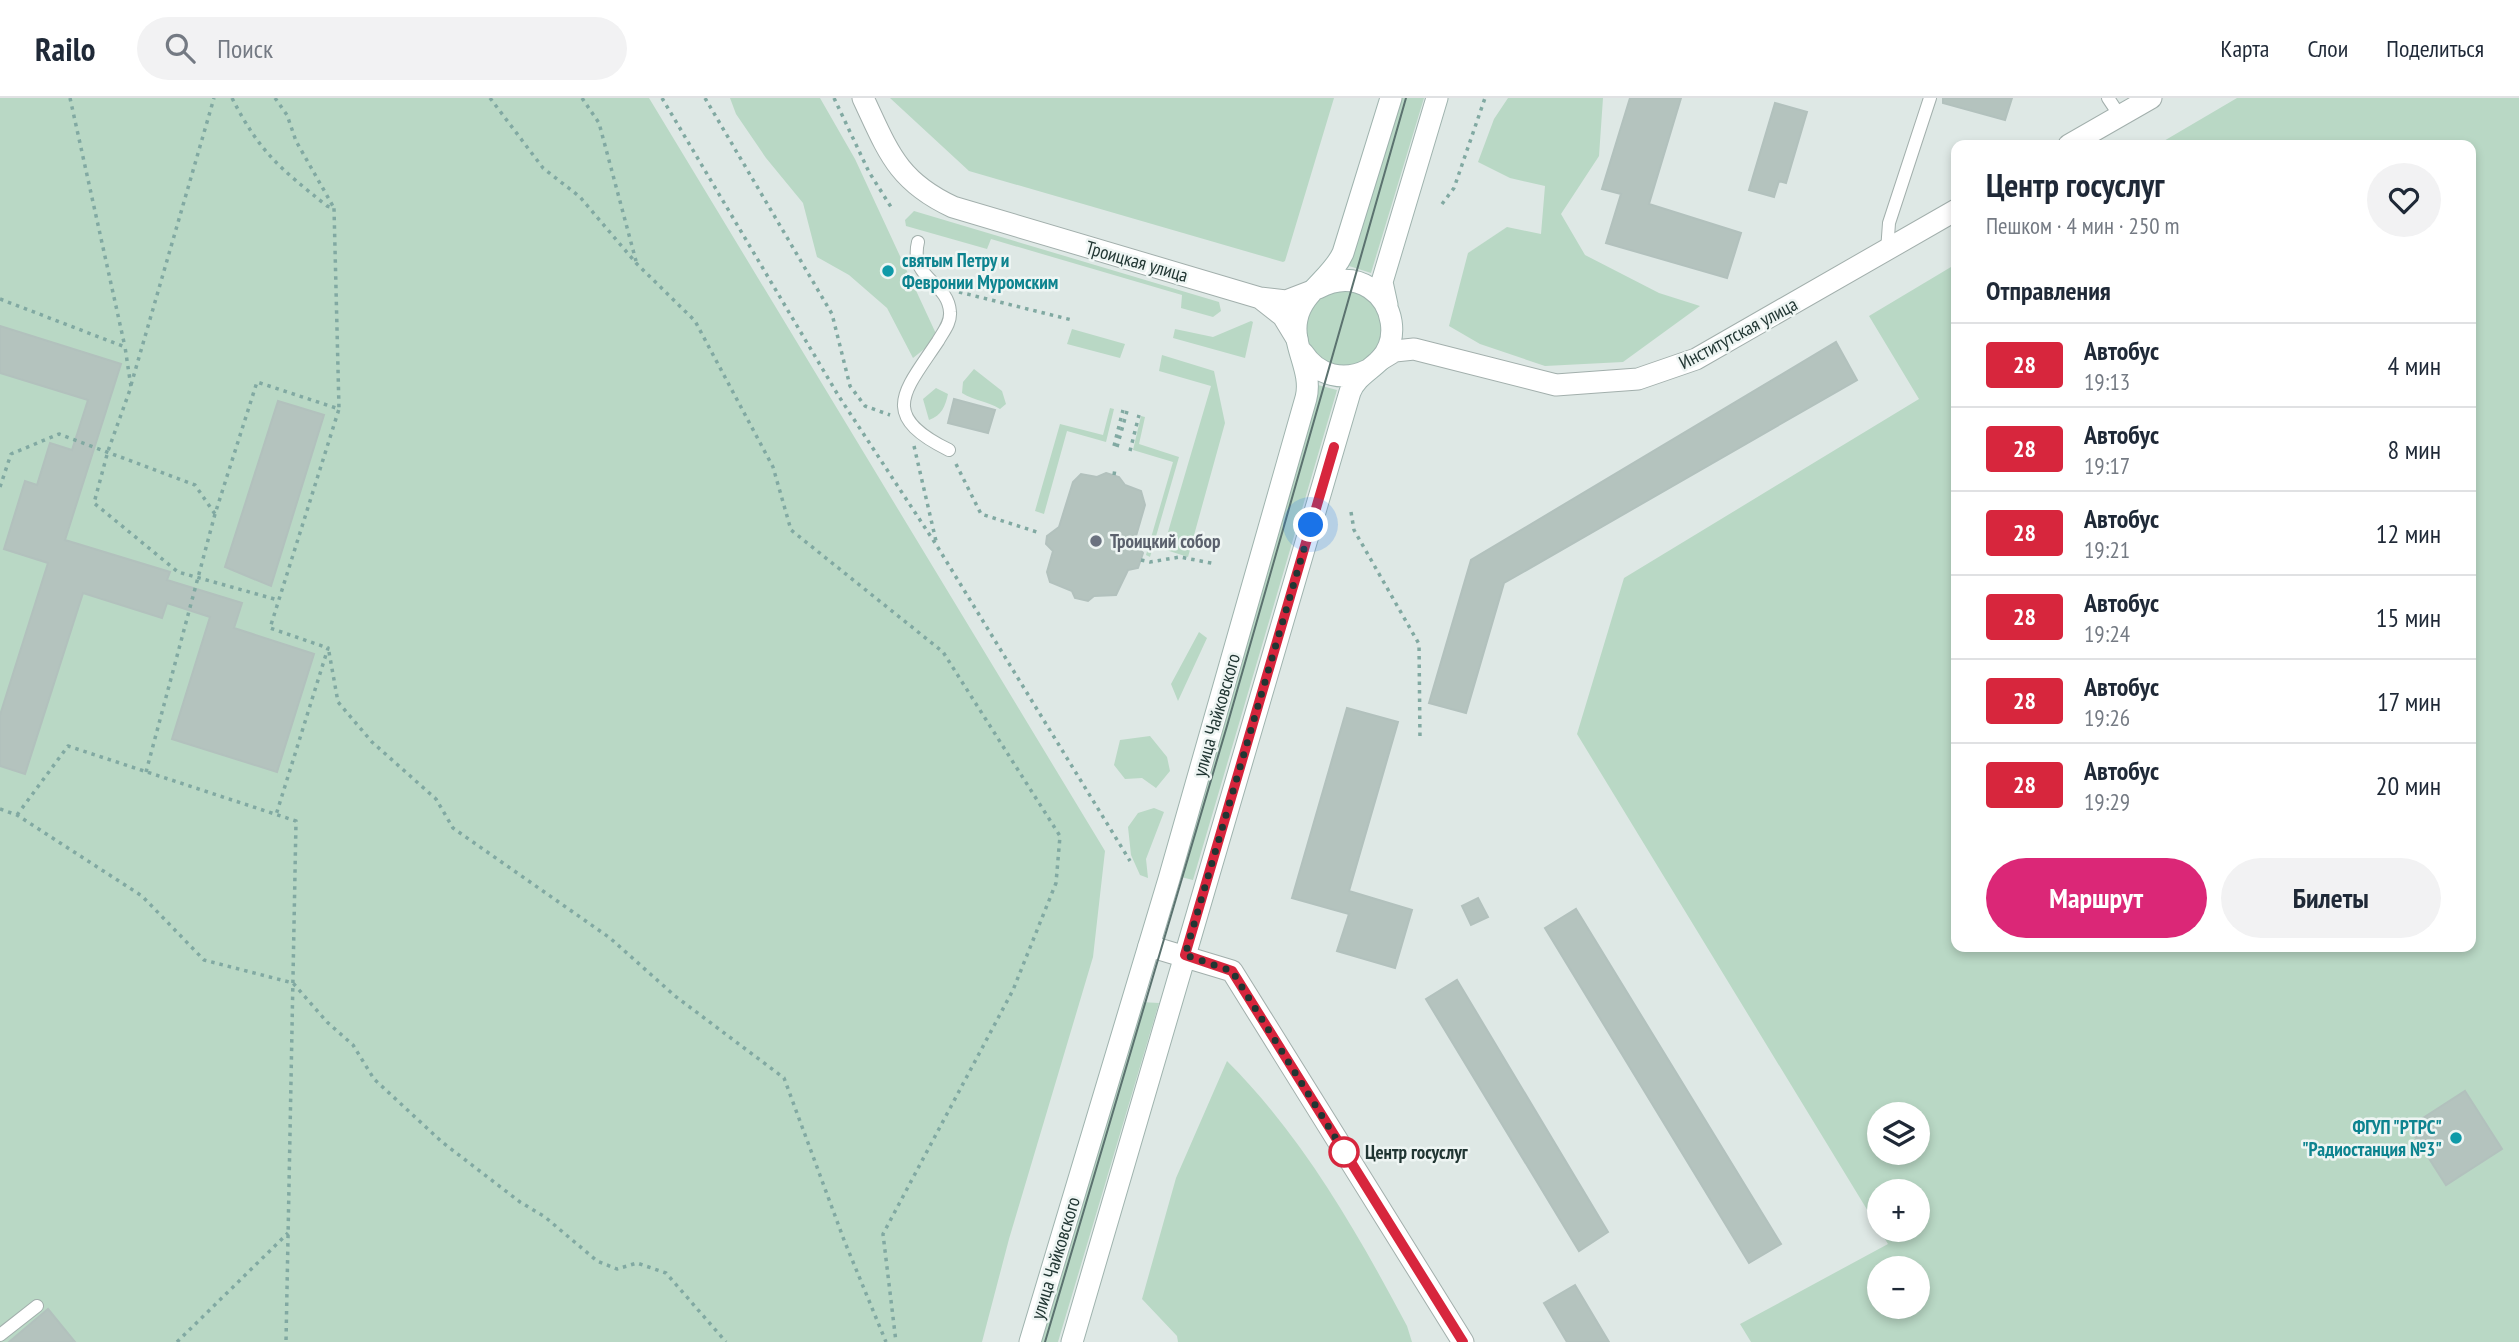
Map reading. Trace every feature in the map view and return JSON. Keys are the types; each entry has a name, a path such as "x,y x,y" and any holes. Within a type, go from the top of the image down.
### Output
{"main road":[{"name":"Троицкая улица","path":"863,98 902,173 924,193 975,215 1260,298"},
{"name":"улица Чайковского","path":"1030,1342 1149,946 1307,391 1307,371 1298,342 1298,313 1343,253 1391,98"},
{"path":"1260,298 1283,316 1309,362 1325,373 1350,376 1374,365 1391,337 1383,303 1382,282 1437,98"},
{"path":"2078,140 2151,98"},
{"name":"Институтская улица","path":"1374,365 1399,350 1430,351 1556,385 1638,379 1696,359 1951,213"},
{"path":"1260,298 1286,301 1336,281 1362,283 1383,303 1403,333 1430,351"},
{"name":"улица Чайковского","path":"1072,1342 1350,392 1374,365"},
{"path":"1149,946 1232,971 1463,1342"}],"lane":[{"path":"1887,251 1889,223 1930,98"},
{"path":"2108,98 2120,116"},
{"path":"918,242 918,264 948,303 950,318 909,384 904,401 906,418 923,438 948,450"},
{"path":"0,1335 37,1306"}],"path":[{"path":"70,98 125,347 131,387"},
{"path":"214,98 131,387 108,451 94,503 178,572 279,601"},
{"path":"232,98 251,136 275,164 327,206 334,208"},
{"path":"275,98 287,115 296,141 334,208 340,409 270,628 328,648"},
{"path":"490,98 543,168 580,197 636,263 695,321 773,467 791,530 943,652 1060,836 1056,883 1013,990 883,1234 897,1342"},
{"path":"582,98 599,123 636,263"},
{"path":"662,98 838,395 937,546 1130,861"},
{"path":"705,98 832,314 850,386 864,407 906,418"},
{"path":"834,98 869,172 891,207"},
{"path":"1442,204 1454,188 1485,98"},
{"path":"938,289 965,293 1072,320"},
{"path":"0,299 125,347"},
{"path":"146,772 215,514 257,382 340,409"},
{"path":"1115,446 1125,411"},
{"path":"1130,451 1139,415"},
{"path":"914,430 914,447 937,546"},
{"path":"0,487 11,454 59,434 195,485 215,514"},
{"path":"948,450 981,514 1040,533"},
{"path":"1114,475 1115,469"},
{"path":"1351,512 1354,530 1419,644 1420,740"},
{"path":"1141,560 1150,562 1180,557 1216,564"},
{"path":"276,815 328,648"},
{"path":"328,648 338,702 372,742 436,799 453,828 610,939 675,996 784,1078 844,1240 886,1342"},
{"path":"17,815 68,747 296,821 286,1342"},
{"path":"0,809 17,815 142,895 204,960 293,983 327,1022 353,1045 374,1079 442,1142 520,1202 545,1217 597,1261 617,1269 637,1263 666,1273 726,1342"},
{"path":"177,1342 288,1232"}],"green space":[{"path":"0,98 649,98 1105,851 1093,957 1009,1239 982,1342 0,1342"},
{"path":"730,98 820,98 855,159 938,338 913,358 887,308 849,275 817,257 803,203 766,158 736,114"},
{"path":"890,98 1334,98 1283,262 969,171"},
{"path":"1399,98 1424,98 1371,273 1349,266"},
{"path":"1508,98 1603,98 1599,156 1561,214 1585,255 1659,293 1700,306 1623,362 1545,366 1480,344 1449,326 1468,253 1507,227 1541,234 1545,186 1510,178 1478,162 1494,119"},
{"path":"2237,98 2519,98 2519,1342 1751,1342 1740,1324 1888,1244 1887,1242 1930,1242 1930,1179 1867,1179 1867,1210 1577,734 1624,578 1919,399 1869,316 1951,267 1951,952 2476,952 2476,140 2166,140"},
{"path":"914,211 1219,302 1221,311 1213,317 1181,308 1182,295 991,239 987,249 906,226 905,220"},
{"path":"1349,285 1380,310 1384,316 1384,324 1372,361 1332,370 1302,341 1311,300"},
{"path":"1253,322 1245,358 1173,338 1175,329 1213,337"},
{"path":"1072,329 1125,344 1120,358 1067,344"},
{"path":"1162,355 1214,371 1225,423 1188,557 1163,549 1211,386 1159,371"},
{"path":"974,369 1002,391 1006,404 1000,409 962,393 963,382"},
{"path":"1318,385 1337,390 1193,880 1177,876"},
{"path":"936,388 948,394 942,410 929,420 923,399"},
{"path":"1110,408 1114,409 1106,442 1067,431 1044,514 1035,511 1060,424 1103,435"},
{"path":"1141,416 1145,417 1139,444 1179,457 1150,557 1146,555 1173,462 1133,450"},
{"path":"1199,632 1207,638 1178,701 1171,684"},
{"path":"1150,736 1167,757 1170,771 1156,788 1142,778 1125,779 1114,765 1120,740"},
{"path":"1154,808 1164,812 1146,859 1148,878 1140,875 1131,855 1128,827 1138,813"},
{"path":"1140,1002 1159,1003 1058,1342 1038,1342"},
{"path":"1227,1061 1280,1121 1327,1187 1388,1291 1407,1326 1412,1342 1178,1342 1177,1336 1142,1299 1176,1178"}],"building":[{"path":"1630,98 1681,98 1649,204 1741,233 1727,278 1606,243 1621,194 1602,189"},
{"path":"1943,98 2012,98 2005,120 1943,103"},
{"path":"1775,103 1807,112 1786,183 1779,181 1774,197 1749,190"},
{"path":"0,326 121,364 65,540 170,572 167,580 242,603 234,628 314,654 277,772 172,739 210,617 167,603 162,618 83,593 25,774 0,766 0,715 48,563 4,549 25,481 37,485 50,443 72,450 88,400 0,373"},
{"path":"1836,342 1857,380 1504,583 1466,713 1429,703 1471,560"},
{"path":"954,399 995,410 988,433 948,423"},
{"path":"278,401 324,415 271,586 225,567"},
{"path":"1106,473 1119,477 1125,485 1141,491 1145,505 1134,543 1143,553 1138,568 1128,570 1116,595 1094,596 1088,601 1075,598 1072,591 1050,582 1047,572 1053,551 1046,544 1047,536 1059,527 1073,482 1081,474 1097,477"},
{"path":"1347,708 1398,722 1349,891 1412,910 1395,968 1337,951 1349,914 1292,898"},
{"path":"1478,898 1488,917 1471,925 1462,906"},
{"path":"1576,909 1781,1244 1749,1263 1545,928"},
{"path":"1457,980 1608,1232 1579,1251 1426,999"},
{"name":"ФГУП \"РТРС\" \"Радиостанция №3\"","path":"2465,1091 2502,1149 2446,1185 2409,1127"},
{"path":"1575,1285 1609,1342 1567,1342 1544,1303"},
{"path":"48,1309 75,1342 9,1342"}],"tram line":[{"path":"1045,1342 1227,726 1406,98"}],"bus line":[{"name":"28","path":"1334,447 1185,955 1232,971 1463,1342"}],"place":[{"name":"святым Петру и Февронии Муромским","path":"888,271"},
{"name":"Троицкий собор","path":"1096,541"},
{"name":"ФГУП \"РТРС\" \"Радиостанция №3\"","path":"2456,1138"},
{"name":"Центр госуслуг","path":"1344,1152"}],"route":[{"path":"1311,525 1185,955 1232,971 1348,1158 1344,1152"}]}
